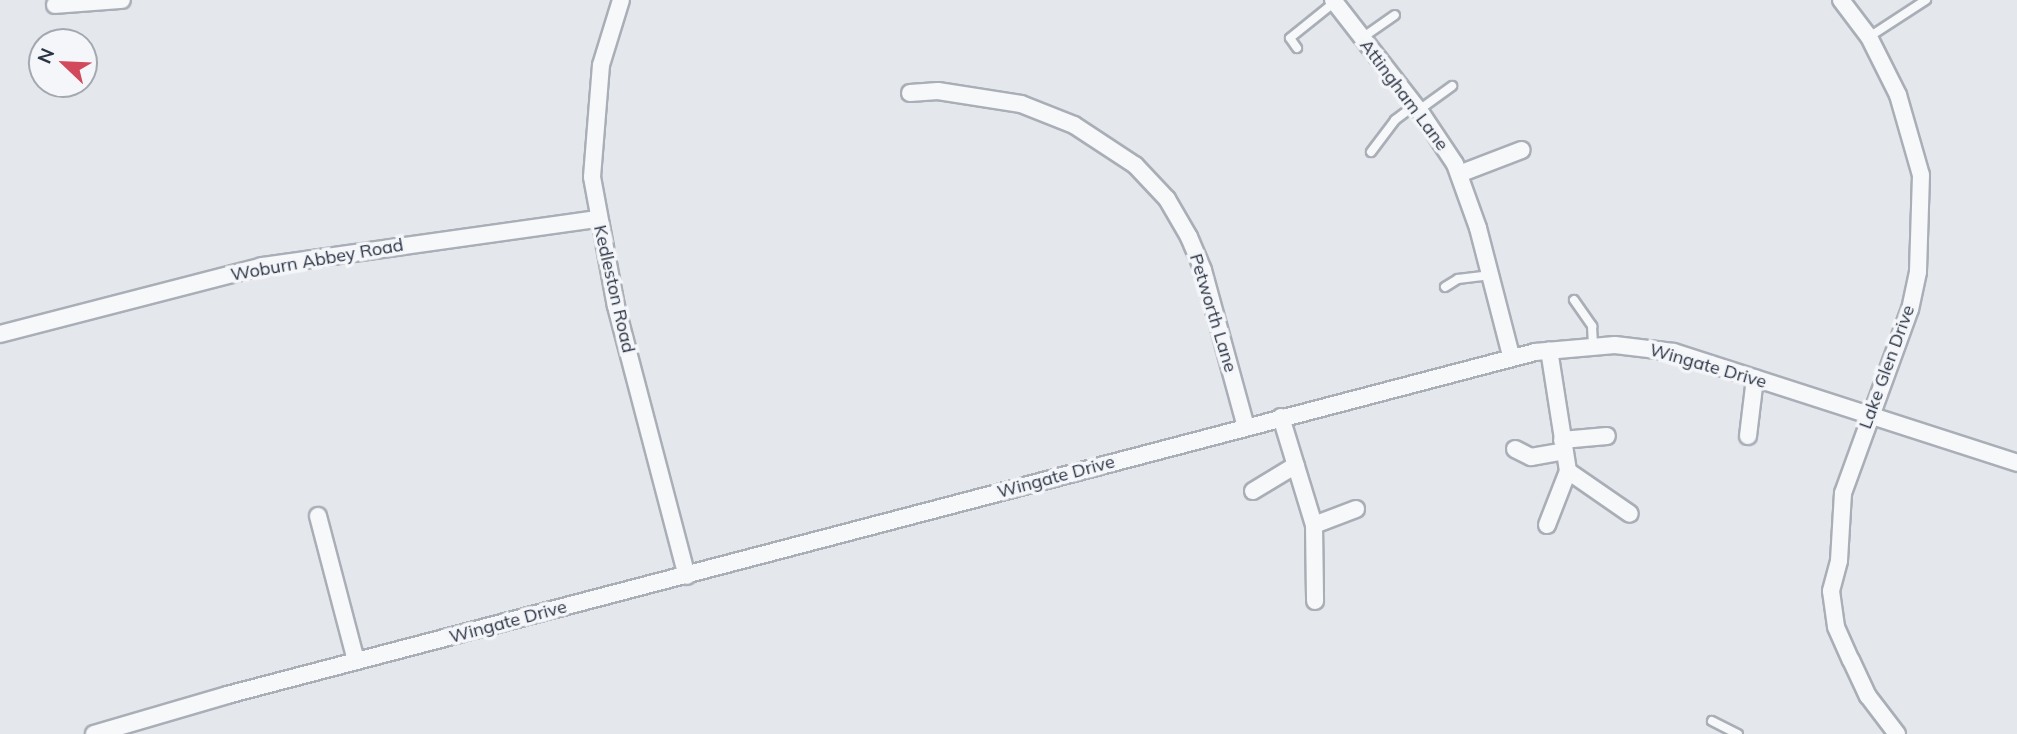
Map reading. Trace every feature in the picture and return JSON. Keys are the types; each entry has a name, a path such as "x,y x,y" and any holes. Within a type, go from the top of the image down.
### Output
{"street":[{"path":"55,5 122,0"},
{"name":"Kedleston Road","path":"621,0 601,65 594,120 592,177 597,219 687,576"},
{"name":"Lake Glen Drive","path":"1841,0 1869,37 1898,95 1917,154 1922,212 1918,272 1910,309 1869,415 1843,493 1839,561 1831,591 1836,627 1851,660 1868,696 1897,734"},
{"name":"Attingham Lane","path":"1334,1 1417,107 1459,174 1491,275 1511,356"},
{"name":"Petworth Lane","path":"910,93 938,91 1021,104 1074,125 1135,165 1167,199 1189,237 1203,270 1246,426"},
{"path":"1459,174 1522,150"},
{"name":"Woburn Abbey Road","path":"0,334 262,266 597,219"},
{"name":"Wingate Drive","path":"94,734 356,661 687,576 1511,356 1549,350 1593,346 1651,347 2017,463"},
{"path":"1547,525 1568,471 1549,350"},
{"path":"1748,436 1755,378"},
{"path":"1281,417 1314,524 1315,601"},
{"path":"1515,449 1531,457 1563,445 1607,436"},
{"path":"1253,491 1296,465"},
{"path":"1568,471 1630,514"},
{"path":"1314,524 1356,509"},
{"path":"318,516 356,661"}],"lane":[{"path":"1869,37 1926,0"},
{"path":"1297,48 1290,38 1334,1"},
{"path":"1362,37 1395,15"},
{"path":"1371,152 1395,120 1452,86"},
{"path":"1445,288 1458,279 1491,275"},
{"path":"1574,300 1592,326 1593,346"},
{"path":"1712,721 1738,734"}]}
